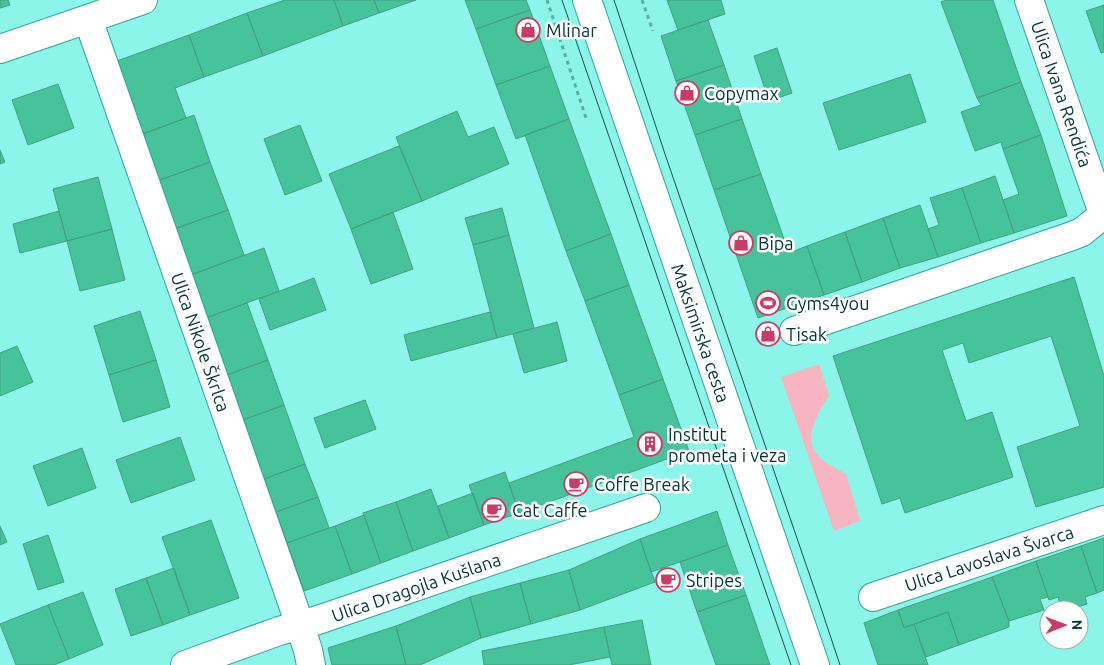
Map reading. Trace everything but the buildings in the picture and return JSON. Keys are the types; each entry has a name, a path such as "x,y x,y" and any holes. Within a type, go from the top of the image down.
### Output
{"street":[{"path":"0,48 143,0"},
{"name":"Maksimirska cesta","path":"587,0 815,665"},
{"name":"Ulica Ivana Rendića","path":"1029,0 1104,215"},
{"name":"Ulica Nikole Škrlca","path":"88,19 300,625 311,665"},
{"path":"794,330 1072,236 1082,232 1104,215"},
{"name":"Ulica Dragojla Kušlana","path":"185,665 279,631 318,620 646,508"},
{"name":"Ulica Lavoslava Švarca","path":"874,597 1104,520"}],"path":[{"path":"547,0 586,118"},
{"path":"642,0 653,31"}],"shaded area":[{"path":"819,364 829,395 812,429 811,438 813,446 817,455 825,462 846,474 860,521 834,531 781,377"}],"tram line":[{"path":"562,0 791,665"},
{"path":"614,0 840,665"}],"place":[{"name":"Mlinar","path":"528,30"},
{"name":"Copymax","path":"687,93"},
{"name":"Bipa","path":"741,243"},
{"name":"Gyms4you","path":"768,303"},
{"name":"Tisak","path":"768,334"},
{"name":"Institut prometa i veza","path":"650,444"},
{"name":"Coffe Break","path":"576,484"},
{"name":"Cat Caffe","path":"494,510"},
{"name":"Stripes","path":"668,580"}]}
